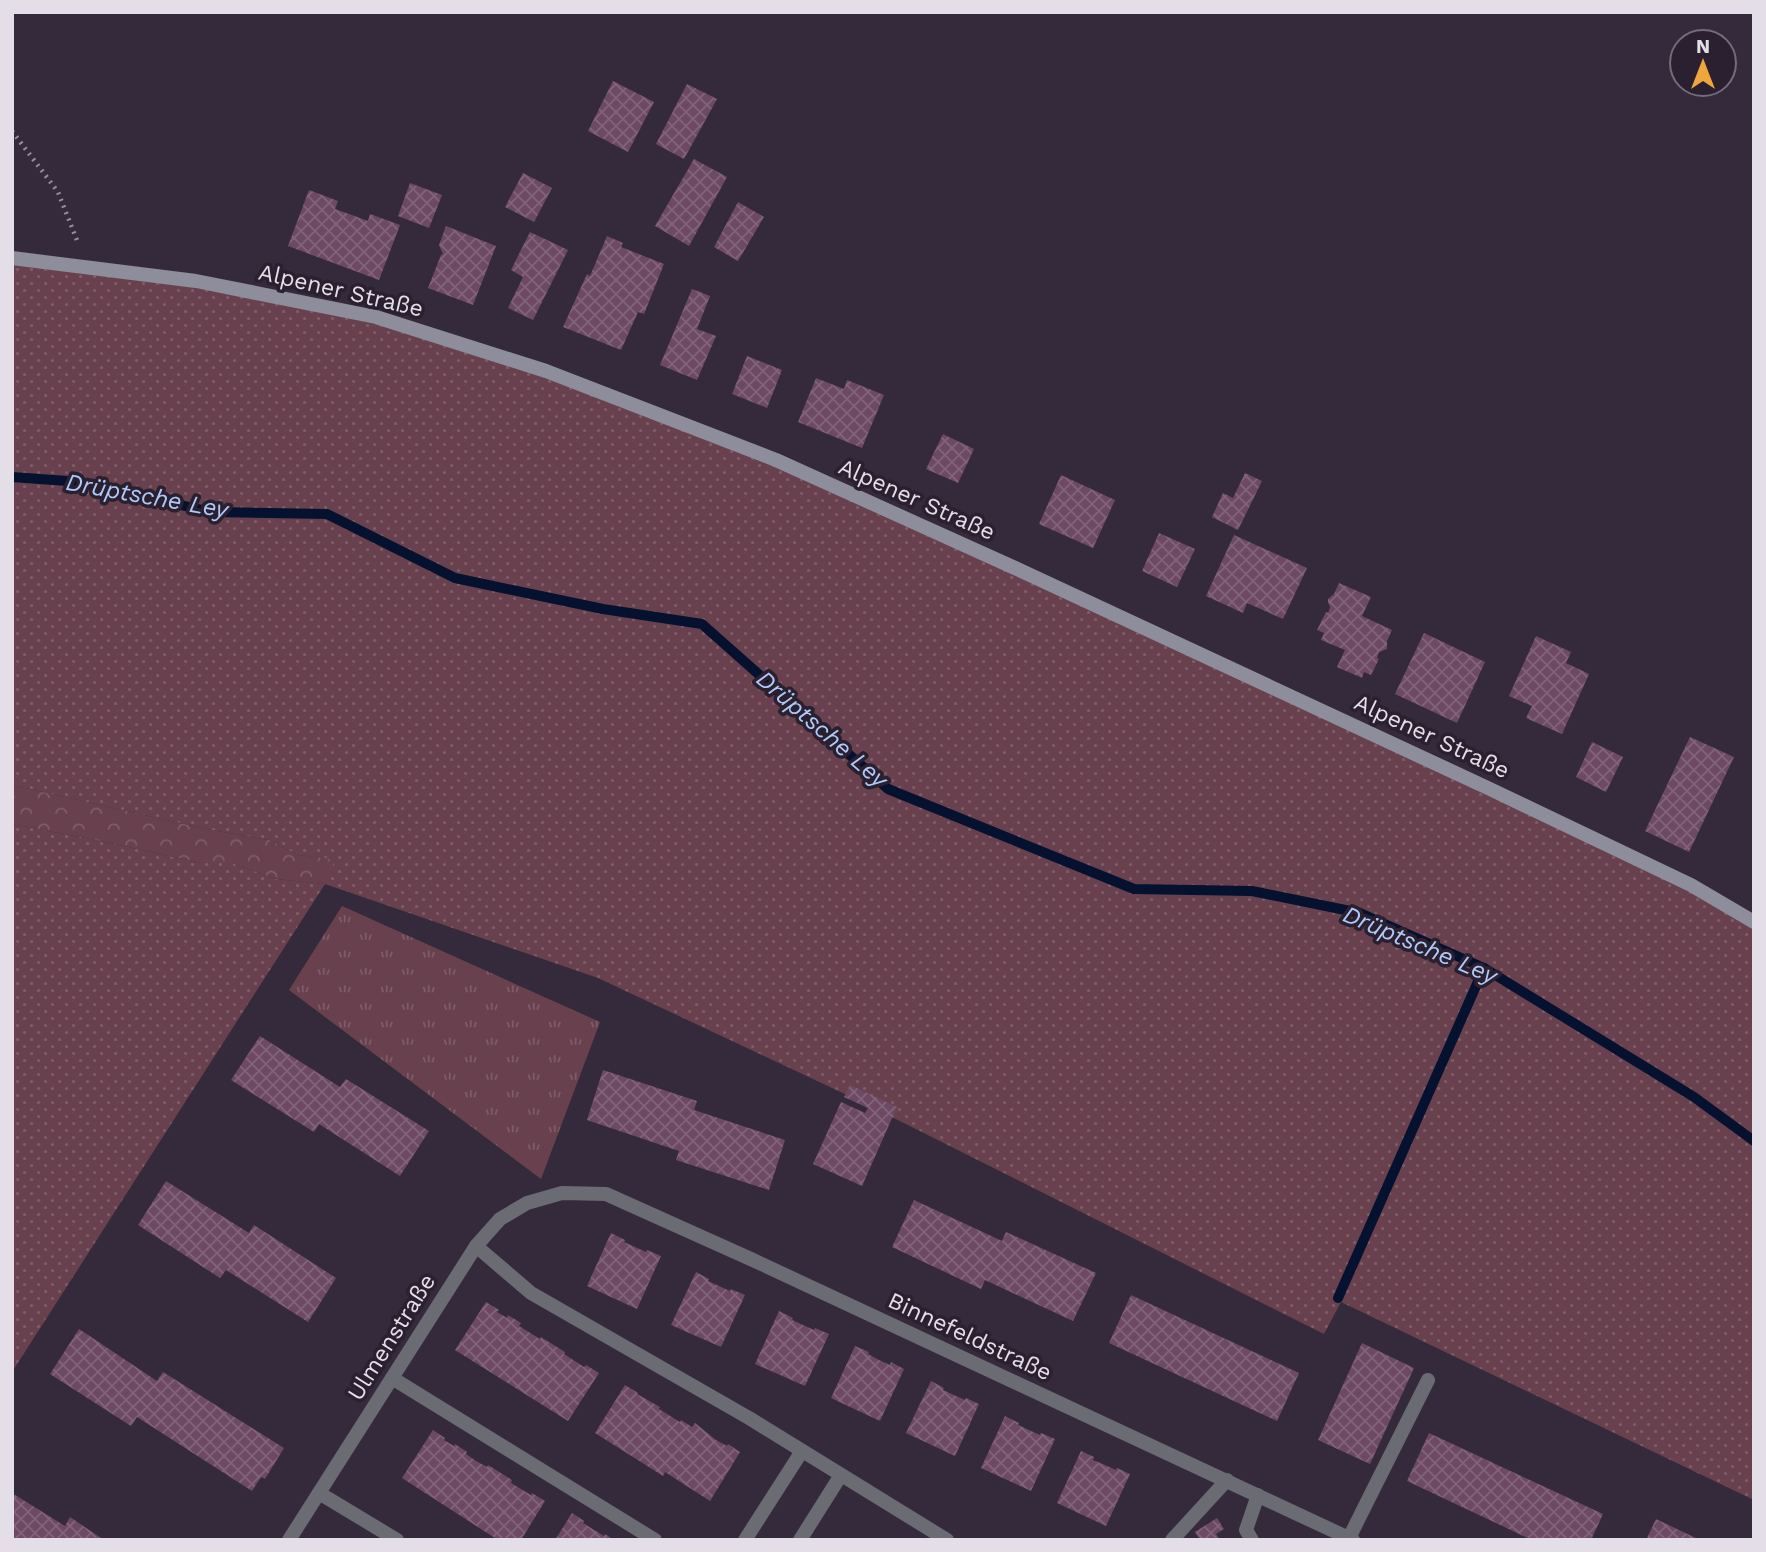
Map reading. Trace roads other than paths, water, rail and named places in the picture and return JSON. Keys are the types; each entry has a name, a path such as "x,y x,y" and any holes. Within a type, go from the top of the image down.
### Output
{"street":[{"name":"Alpener Straße","path":"12,258 196,281 376,317 546,371 776,460 1028,574 1691,885 1754,922"},
{"name":"Ulmenstraße","path":"289,1540 476,1245 500,1219 527,1203 562,1193"},
{"name":"Binnefeldstraße","path":"562,1193 606,1194 1351,1539"},
{"path":"476,1245 531,1293 750,1419 947,1540"},
{"path":"392,1378 655,1540"},
{"path":"1351,1539 1428,1380"},
{"path":"745,1540 802,1451"},
{"path":"800,1540 841,1475"},
{"path":"1172,1540 1227,1480"},
{"path":"319,1493 397,1540"},
{"path":"1252,1540 1246,1530 1258,1495"}],"waterway":[{"name":"Drüptsche Ley","path":"12,477 81,482 211,512 327,514 455,578 603,609 702,624 888,789 1134,889 1252,891 1360,913 1484,968 1694,1097 1754,1141"},
{"path":"1338,1298 1484,968"}]}
